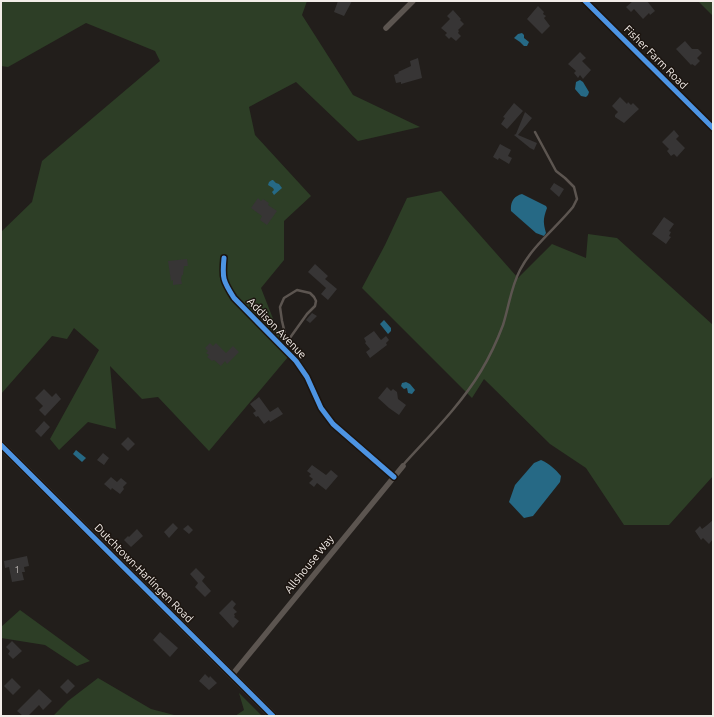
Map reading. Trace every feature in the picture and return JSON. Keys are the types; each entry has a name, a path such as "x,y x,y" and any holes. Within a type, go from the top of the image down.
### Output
{"street":[{"path":"386,28 412,1"},
{"name":"Fisher Farm Road","path":"585,1 713,128"},
{"name":"Addison Avenue","path":"224,258 222,276 234,298 302,369 321,408 333,424 394,477"},
{"name":"Dutchtown-Harlingen Road","path":"1,445 273,716"},
{"name":"Allshouse Way","path":"232,674 403,466"}],"lane":[{"path":"403,466 460,401 480,372 495,345 503,323 511,291 520,270 533,251 573,207 577,199 574,187 556,171 535,132"},
{"path":"284,350 287,342 307,314 315,306 316,301 310,293 297,290 284,298 280,307 287,342"}],"green space":[{"path":"1,1 307,1 302,15 353,95 420,127 358,141 296,82 249,107 255,135 311,196 284,221 284,260 261,288 288,357 209,451 158,397 142,399 110,366 116,429 88,422 59,450 50,439 99,350 74,328 67,339 52,336 1,394 1,232 32,202 42,161 160,61 155,51 86,23 8,67 1,66"},
{"path":"698,1 713,1 713,16"},
{"path":"441,191 518,278 552,244 586,258 588,234 617,238 713,325 713,476 669,525 624,525 586,468 550,444 484,379 472,398 362,288 385,245 407,198"},
{"path":"20,610 90,661 77,666 45,645 1,638 1,627"},
{"path":"98,678 151,709 178,716 53,716 68,701"},
{"path":"239,693 262,716 235,716 244,710"}],"water":[{"path":"522,33 524,38 529,42 527,46 524,46 514,38 518,34"},
{"path":"580,80 589,92 586,97 581,96 575,89 576,82"},
{"path":"273,180 282,188 274,195 272,192 274,190 273,188 268,185 269,182"},
{"path":"522,194 546,206 544,226 546,233 544,236 536,233 511,211 513,200"},
{"path":"384,320 391,328 391,331 388,334 380,324"},
{"path":"406,382 415,390 412,394 408,393 407,388 404,389 401,386 402,383"},
{"path":"76,450 86,458 82,462 73,454"},
{"path":"541,460 552,467 561,476 560,482 533,516 524,518 509,502 515,485 534,463"}],"building":[{"path":"338,1 352,1 344,16 334,12"},
{"path":"633,1 647,1 655,11 650,15 649,13 643,19 634,9 631,12 626,7"},
{"path":"538,6 544,12 543,14 546,16 544,18 550,26 542,34 527,19"},
{"path":"453,10 464,24 458,30 458,33 461,36 456,41 451,37 449,39 445,35 447,33 441,28 450,19 447,16"},
{"path":"685,41 692,49 698,49 702,53 697,58 700,61 695,66 692,64 691,65 676,49"},
{"path":"580,52 586,58 582,61 591,70 583,79 580,75 578,78 574,73 576,71 568,64"},
{"path":"418,58 422,78 401,84 401,82 396,83 394,75 411,66 410,61"},
{"path":"620,97 627,104 628,102 631,105 633,103 639,109 624,123 615,117 618,112 612,106"},
{"path":"514,103 523,111 507,129 501,124 505,118 503,117"},
{"path":"525,112 532,118 518,135 537,143 534,150 514,135 516,134"},
{"path":"674,130 679,136 676,139 685,148 677,157 674,154 671,156 667,151 669,149 662,142"},
{"path":"500,144 511,150 508,156 512,158 509,164 499,158 498,160 493,157"},
{"path":"554,183 564,189 559,197 550,189"},
{"path":"258,198 261,201 263,199 269,203 268,205 277,211 267,225 260,220 262,216 251,208"},
{"path":"664,217 674,224 669,231 671,232 669,236 671,237 666,244 652,234"},
{"path":"187,259 188,266 184,266 181,279 182,284 173,285 168,261"},
{"path":"315,264 328,276 325,279 337,289 328,300 321,294 326,288 308,272"},
{"path":"312,313 317,316 310,323 306,320"},
{"path":"374,331 381,340 386,336 389,340 386,343 387,345 370,358 366,352 370,349 365,343 364,338"},
{"path":"210,343 213,346 216,343 226,353 233,346 239,352 227,364 225,361 221,366 214,360 212,361 207,357 209,355 206,353 208,351 205,348"},
{"path":"387,387 391,391 393,389 397,392 398,399 406,405 399,415 378,398"},
{"path":"44,389 52,397 56,393 61,399 45,416 39,410 43,406 35,398"},
{"path":"259,397 270,412 278,407 283,414 270,422 269,420 264,424 258,416 256,417 253,413 256,411 250,404"},
{"path":"44,421 50,427 41,437 35,431"},
{"path":"128,437 135,444 128,451 121,444"},
{"path":"103,453 109,458 104,465 97,460"},
{"path":"312,465 326,475 331,470 338,476 326,490 317,483 314,487 309,483 313,479 309,476 311,474 307,471"},
{"path":"111,477 117,482 121,478 127,483 123,487 124,489 120,494 112,488 111,490 104,484"},
{"path":"713,520 713,539 709,544 703,538 701,540 695,531 700,526 702,529"},
{"path":"173,523 178,528 169,538 164,532"},
{"path":"188,525 193,530 189,534 183,529"},
{"path":"137,529 143,536 131,547 124,540"},
{"path":"27,556 29,566 24,567 25,572 22,572 24,580 12,582 9,567 5,568 4,561"},
{"path":"196,568 205,577 202,581 211,591 205,597 195,587 198,583 190,574"},
{"path":"232,600 236,604 233,608 237,612 234,614 234,617 239,621 233,628 219,613"},
{"path":"160,632 178,648 170,657 153,640"},
{"path":"12,641 22,651 13,659 8,654 10,651 6,647"},
{"path":"205,674 209,678 210,676 217,683 209,690 199,681"},
{"path":"12,678 21,687 13,695 4,686"},
{"path":"68,679 75,686 67,694 60,687"},
{"path":"39,689 52,701 43,710 39,705 28,716 23,716 17,711"}],"cycle path":[{"path":"585,1 713,128"},
{"path":"224,258 224,279 234,298 296,361 307,377 321,408 333,424 394,477"},
{"path":"1,445 273,716"}]}
